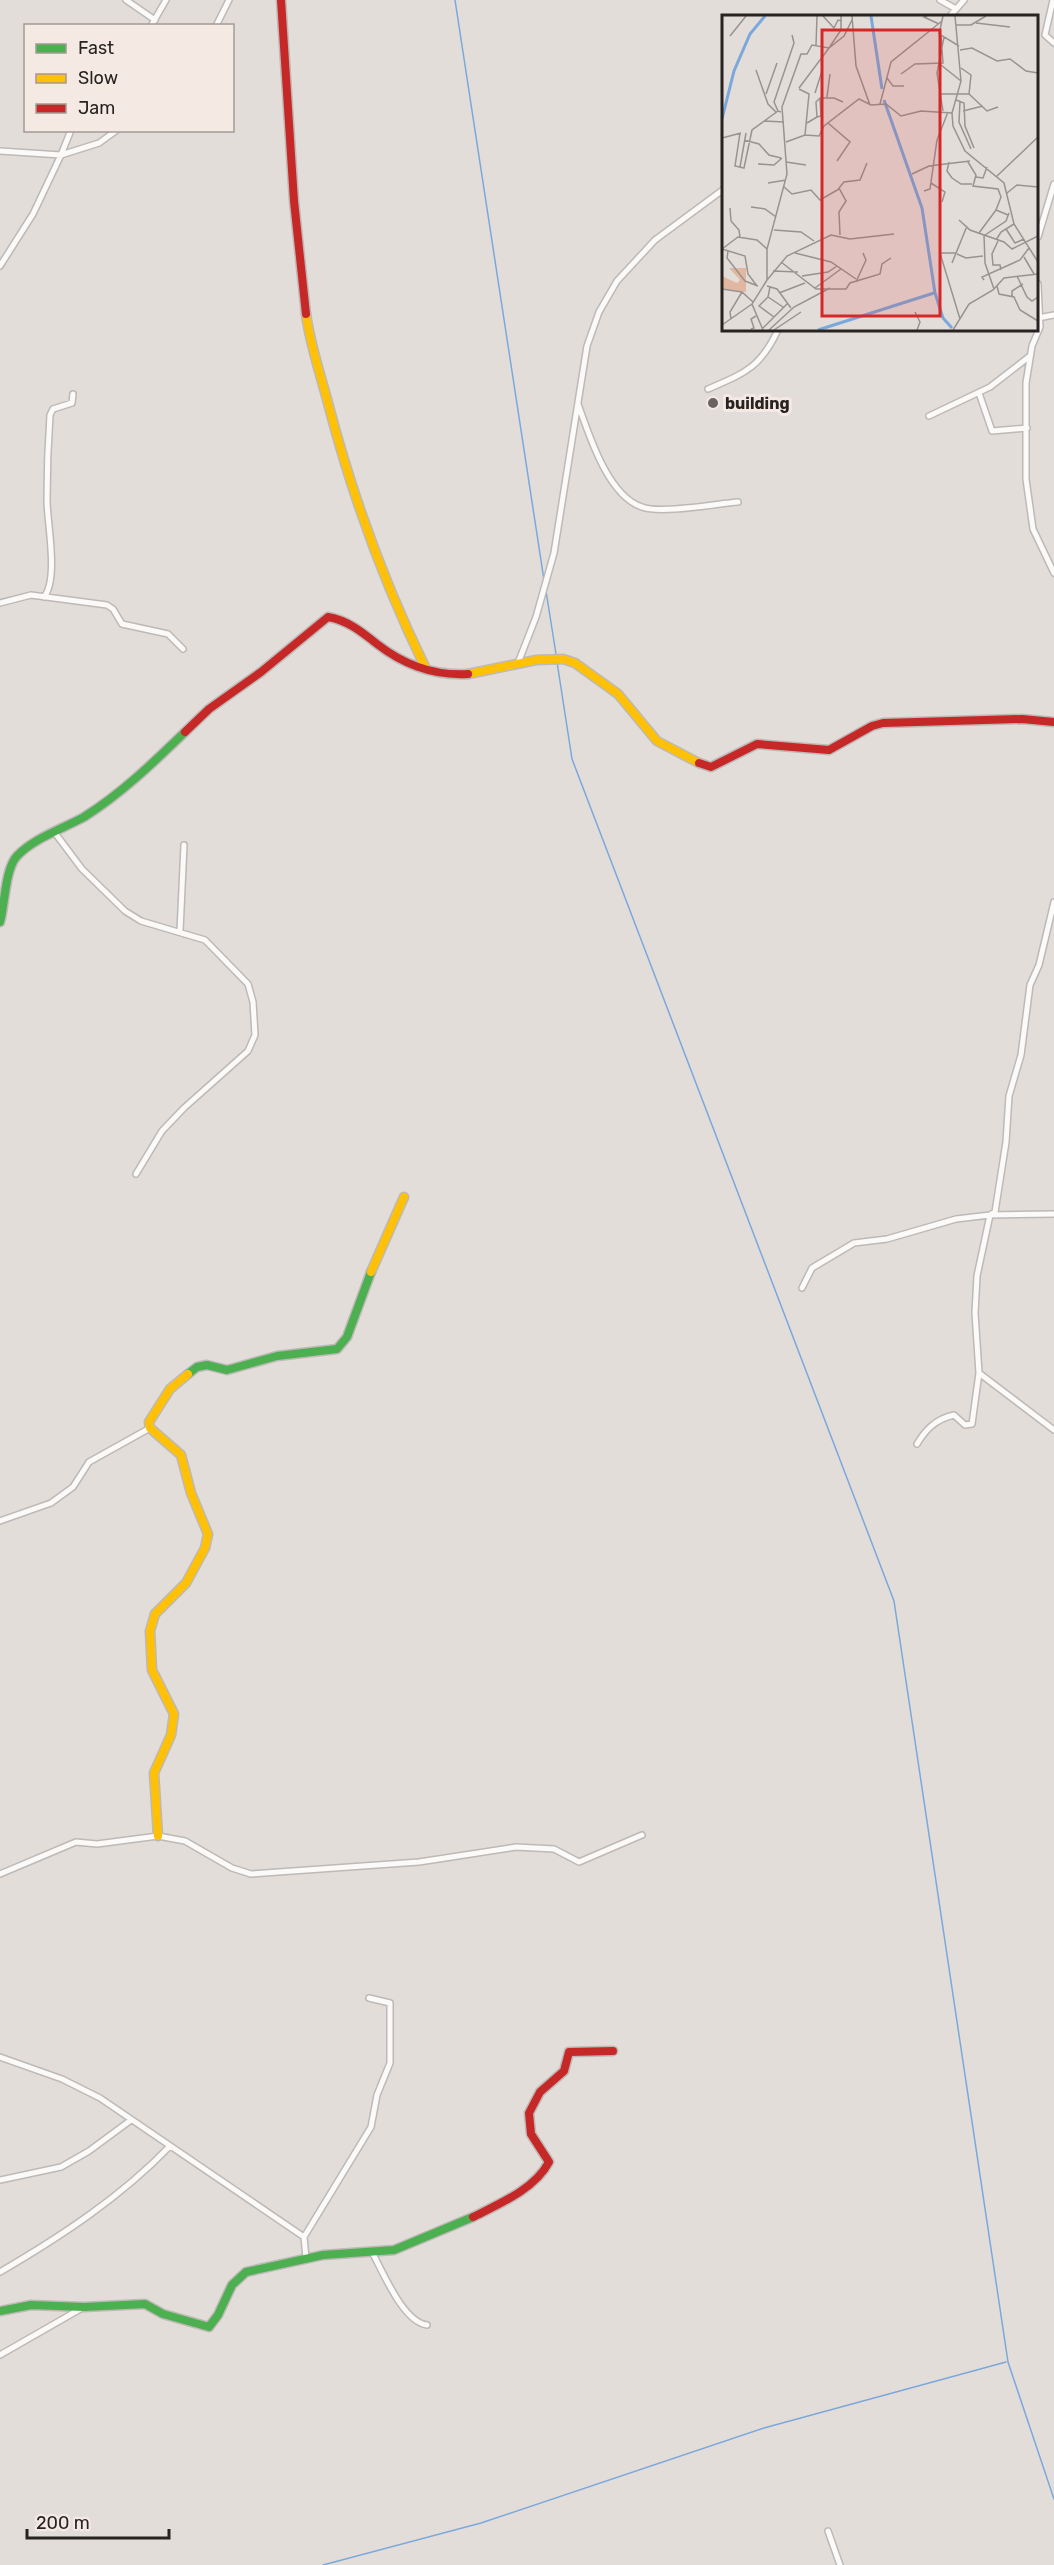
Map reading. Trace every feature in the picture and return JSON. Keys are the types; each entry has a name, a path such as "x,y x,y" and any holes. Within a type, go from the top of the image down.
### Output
{"street":[{"path":"126,0 153,23 166,0"},
{"path":"217,24 229,0"},
{"path":"281,0 298,250 309,333 338,439 375,549 402,621 426,669"},
{"path":"940,0 956,9"},
{"path":"951,15 964,0"},
{"path":"1053,0 1045,35 1054,43"},
{"path":"0,266 33,214 70,132"},
{"path":"0,151 61,155 99,144 114,132"},
{"path":"1039,234 1054,184"},
{"path":"518,663 536,617 554,553 589,338 602,305 617,281 655,240 722,190"},
{"path":"1039,318 1054,315"},
{"path":"708,389 747,371 765,356 777,332"},
{"path":"1036,332 1026,383 1029,511 1033,529 1053,570"},
{"path":"929,416 979,393 1030,356"},
{"path":"979,393 992,431 1027,428"},
{"path":"44,597 49,587 52,545 47,502 50,416 53,410 72,403 73,394"},
{"path":"578,403 598,458 622,493 637,505 652,509 738,502"},
{"path":"0,603 25,595 111,607 122,624 168,634 183,649"},
{"path":"0,921 12,863 32,845 85,816 146,770 209,709 261,672 328,617 338,619 356,630 397,660 441,674 459,675 518,663 559,658 581,666 623,699 644,729 663,746 713,767 757,744 829,750 872,726 883,723 1022,719 1054,722"},
{"path":"55,833 82,869 99,882 116,904 141,921 205,940 248,984 255,1009 255,1035 248,1051 184,1108 162,1131 136,1174"},
{"path":"180,931 184,845"},
{"path":"917,1444 925,1430 944,1417 954,1415 965,1425 972,1424 979,1373 975,1313 977,1276 990,1215 995,1212 1000,1186 1009,1096 1021,1055 1030,985 1039,965 1054,903"},
{"path":"158,1836 154,1773 171,1735 174,1714 152,1670 150,1631 155,1614 186,1583 205,1548 208,1534 191,1493 181,1455 177,1449 150,1428 149,1422 163,1398 197,1366 207,1365 227,1370 277,1356 337,1349 346,1337 362,1292 404,1197"},
{"path":"802,1288 812,1268 848,1245 887,1239 956,1219 990,1215 1054,1214"},
{"path":"979,1373 1054,1430"},
{"path":"0,1521 51,1503 73,1487 89,1462 150,1428"},
{"path":"0,1874 76,1842 97,1844 158,1836 185,1841 232,1868 251,1874 419,1862 516,1847 554,1849 579,1862 642,1835"},
{"path":"306,2258 304,2237 368,2134 377,2095 389,2069 391,2004 369,1998"},
{"path":"0,2311 31,2305 84,2307 145,2304 163,2314 209,2328 214,2324 234,2282 241,2275 306,2258 395,2250 427,2238 491,2209 548,2169 549,2162 529,2130 530,2113 536,2097 564,2071 569,2052 613,2051"},
{"path":"0,2057 79,2086 304,2237"},
{"path":"0,2180 61,2167 89,2151 131,2120"},
{"path":"0,2272 40,2248 118,2193 169,2147"},
{"path":"372,2252 407,2313 417,2323 427,2325"},
{"path":"0,2355 84,2307"},
{"path":"828,2531 840,2565"}],"waterway":[{"path":"455,0 544,580"},
{"path":"546,591 556,654"},
{"path":"557,662 572,759 894,1601 1008,2362 1054,2499"},
{"path":"323,2565 481,2523 764,2428 1006,2362"}],"traffic: fast":[{"path":"0,922 10,869 17,856 32,844 84,817 111,798 185,732"},
{"path":"188,1374 197,1367 207,1365 227,1370 277,1356 337,1349 347,1337 371,1272"},
{"path":"0,2311 31,2305 84,2307 145,2304 163,2314 209,2327 218,2315 232,2285 246,2272 323,2255 394,2250 473,2217"}],"traffic: slow":[{"path":"306,314 337,437 358,505 396,604 426,669"},
{"path":"468,674 536,660 563,659 575,663 618,694 657,741 699,763"},
{"path":"371,1272 404,1197"},
{"path":"158,1836 154,1773 171,1735 174,1714 152,1670 150,1631 155,1614 186,1583 205,1548 208,1534 191,1493 181,1455 150,1428 149,1422 170,1389 188,1374"}],"traffic: jam":[{"path":"281,0 294,201 306,314"},
{"path":"185,732 209,709 261,672 328,617 354,627 398,658 419,668 443,673 468,674"},
{"path":"699,763 711,767 757,744 829,750 872,726 883,723 1022,719 1054,722"},
{"path":"473,2217 526,2188 543,2172 549,2162 531,2134 529,2113 540,2092 564,2071 569,2052 613,2051"}],"place":[{"name":"building","path":"713,403"}]}
